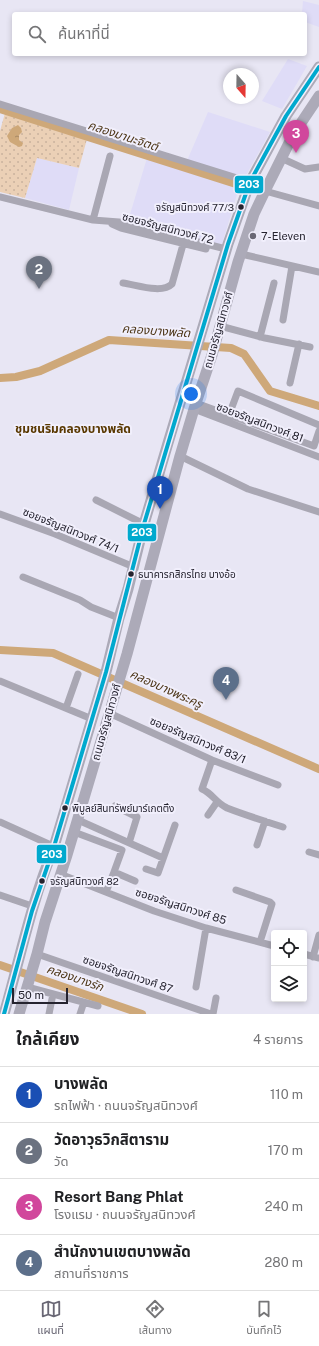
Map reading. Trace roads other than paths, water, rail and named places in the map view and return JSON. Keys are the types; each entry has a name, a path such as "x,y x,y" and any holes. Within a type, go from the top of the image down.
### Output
{"main road":[{"name":"ถนนจรัญสนิทวงศ์","path":"3,1009 17,964 32,906 54,846 105,676 144,524 225,252 250,182 286,116 319,67"},
{"name":"ถนนจรัญสนิทวงศ์","path":"19,1014 45,922 78,820 119,680 180,456 254,214 293,135 319,96"},
{"path":"157,479 172,484"}],"street":[{"path":"0,104 250,182"},
{"path":"93,220 110,156"},
{"path":"281,158 305,169 319,167"},
{"path":"265,191 319,206"},
{"name":"ซอยจรัญสนิทวงศ์ 72","path":"0,197 93,220 120,222 225,252"},
{"path":"124,283 158,289 169,287 172,284 184,241"},
{"path":"241,254 319,272"},
{"path":"282,320 292,266"},
{"path":"260,337 274,283"},
{"path":"220,326 260,337 310,347"},
{"path":"290,383 299,344"},
{"path":"229,415 238,391 319,425"},
{"path":"195,406 229,415 314,446 319,431"},
{"name":"ซอยจรัญสนิทวงศ์ 81","path":"195,406 319,457"},
{"path":"180,456 248,489 319,512"},
{"path":"96,500 144,524"},
{"name":"ซอยจรัญสนิทวงศ์ 74/1","path":"0,514 55,534 134,567"},
{"path":"22,577 80,600 91,607 119,618"},
{"path":"66,708 78,674"},
{"path":"0,681 92,719"},
{"name":"ซอยจรัญสนิทวงศ์ 83/1","path":"109,713 212,760 278,785"},
{"path":"212,760 202,789 211,794 217,802 226,807 283,827"},
{"path":"208,815 217,802"},
{"path":"115,806 137,817 129,843"},
{"path":"78,820 163,858"},
{"path":"257,845 265,821"},
{"path":"0,822 54,846"},
{"path":"146,869 158,873 175,825"},
{"path":"74,832 122,850 106,892"},
{"path":"309,852 319,855"},
{"path":"114,872 135,881"},
{"name":"ซอยจรัญสนิทวงศ์ 85","path":"60,874 154,911 206,928 271,945"},
{"path":"236,890 272,904 260,942"},
{"path":"0,895 32,906"},
{"path":"196,987 206,928"},
{"path":"316,957 319,935"},
{"name":"ซอยจรัญสนิทวงศ์ 87","path":"37,954 212,1014"},
{"path":"27,987 98,1006"},
{"path":"49,1014 53,994"},
{"path":"212,1014 216,998"},
{"path":"80,1014 84,1002"}],"water":[{"path":"18,125 22,132 19,135 19,140 23,143 22,146 19,147 10,142 7,136 12,128"}],"waterway":[{"name":"คลองมานะจิตต์","path":"0,109 239,185"},
{"name":"คลองบางพลัด","path":"0,378 16,377 40,371 109,340 231,348 244,354 270,391 319,406"},
{"name":"คลองบางพระครู","path":"0,650 53,653 319,769"},
{"name":"คลองบางรัก","path":"0,965 142,1014"}],"place":[{"name":"Resort Bang Phlat","path":"296,153"},
{"name":"จรัญสนิทวงศ์ 77/3","path":"241,207"},
{"name":"7-Eleven","path":"253,236"},
{"name":"วัดอาวุธวิกสิตาราม","path":"39,289"},
{"name":"บางพลัด","path":"160,509"},
{"name":"ธนาคารกสิกรไทย บางอ้อ","path":"131,574"},
{"name":"สำนักงานเขตบางพลัด","path":"226,700"},
{"name":"พิบูลย์สินทรัพย์มาร์เกตติ้ง","path":"65,808"},
{"name":"จรัญสนิทวงศ์ 82","path":"42,881"}],"district":[{"name":"ชุมชนริมคลองบางพลัด","path":"73,429"}]}
